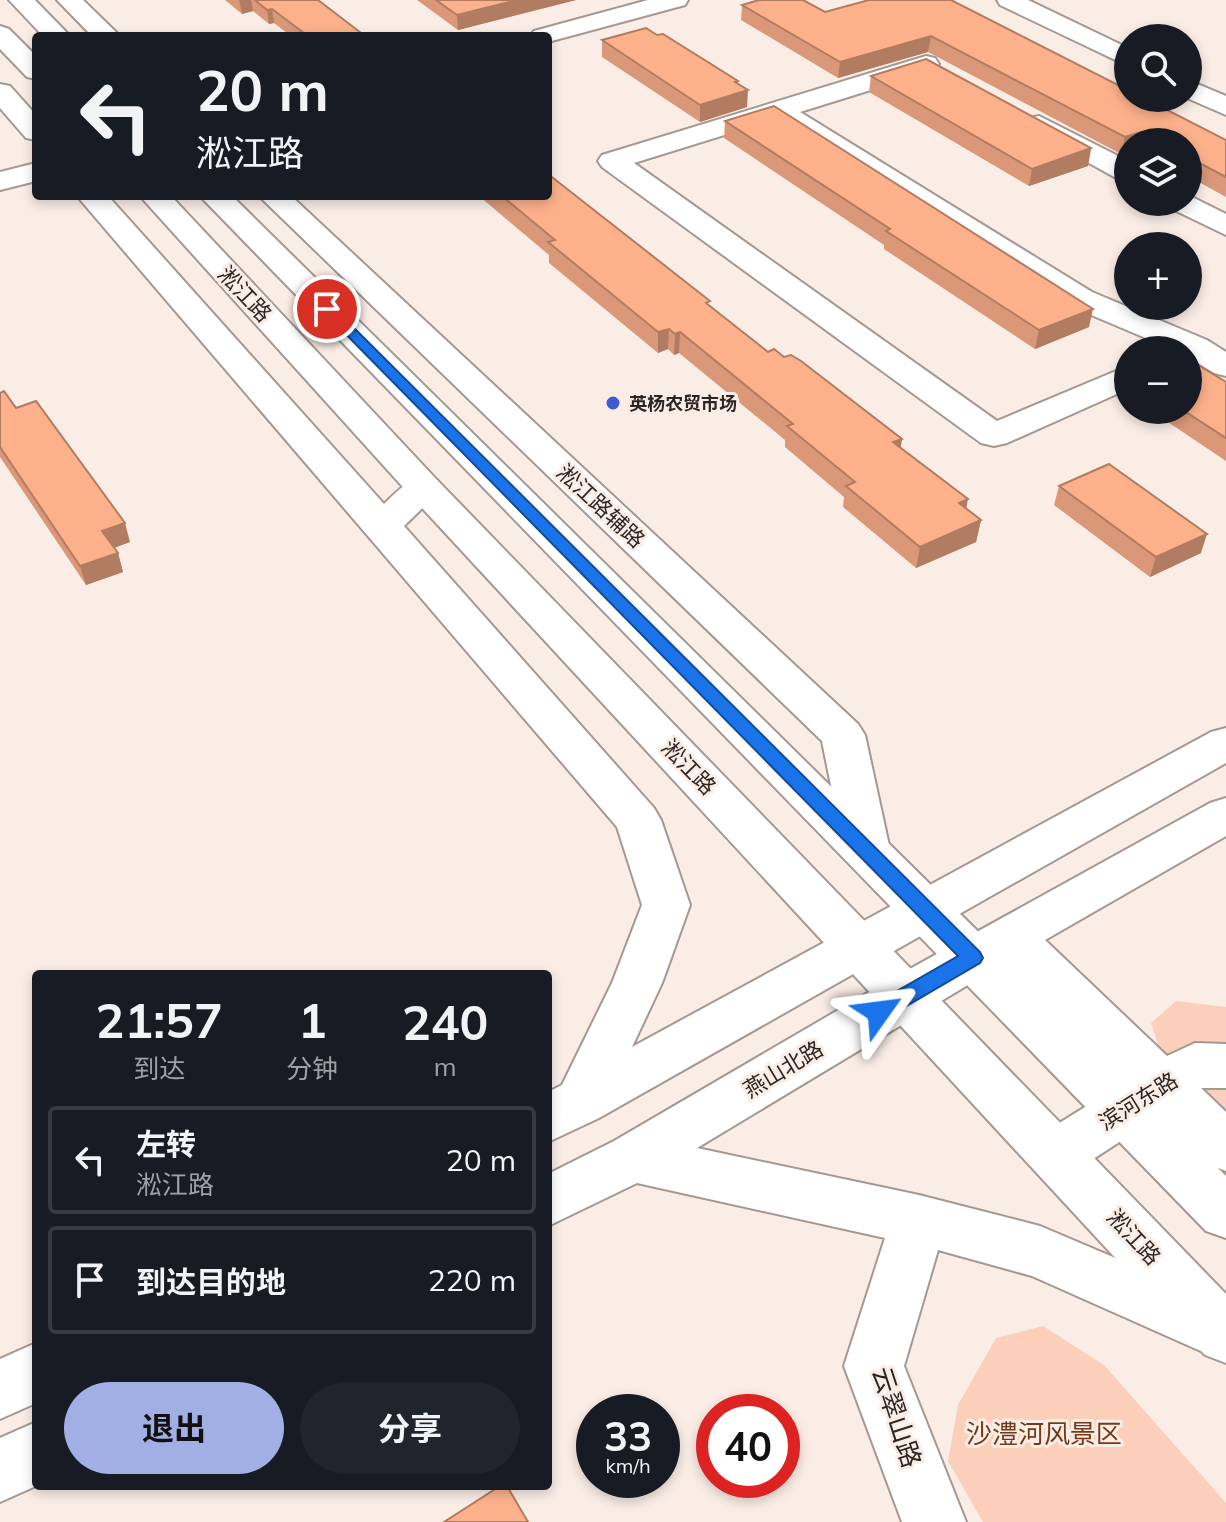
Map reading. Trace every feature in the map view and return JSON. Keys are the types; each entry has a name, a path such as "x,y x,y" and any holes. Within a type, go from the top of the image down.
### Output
{"street":[{"path":"21,0 53,32"},
{"path":"69,0 103,32"},
{"path":"552,34 676,0"},
{"path":"1009,0 1114,51"},
{"path":"0,34 32,67"},
{"path":"954,78 927,63 612,161 994,435 1114,382"},
{"path":"0,92 32,128"},
{"path":"1202,95 1226,107"},
{"path":"1007,107 1114,165"},
{"path":"778,109 1081,299 1164,336"},
{"path":"0,181 32,173"},
{"path":"96,200 638,820 666,905 637,983 564,1110"},
{"name":"淞江路","path":"159,200 424,488 1226,1334"},
{"path":"219,200 926,911 991,947 1144,1097 1226,1213"},
{"name":"淞江路辅路","path":"278,200 843,735 867,850"},
{"path":"1202,213 1226,226"},
{"path":"1202,343 1226,333"},
{"path":"1202,354 1226,366"},
{"path":"382,525 424,488"},
{"path":"564,1110 1226,743"},
{"name":"燕山北路","path":"552,1199 633,1158 906,995 1226,815"},
{"name":"滨河东路","path":"1056,1154 1195,1065 1226,1066"},
{"path":"1144,1097 1226,1147"},
{"path":"633,1158 919,1220 1040,1252 1226,1334"},
{"name":"云翠山路","path":"919,1220 874,1366 934,1522"},
{"path":"0,1390 32,1374"},
{"path":"0,1471 32,1455"}],"green space":[{"path":"1176,1001 1226,1007 1226,1179 1189,1143 1151,1023"},
{"name":"沙澧河风景区","path":"1043,1326 1104,1365 1226,1503 1226,1522 983,1522 948,1461 958,1405 996,1338"}],"building":[{"path":"255,0 318,0 360,32 303,32 272,9 267,10"},
{"path":"436,0 517,0 457,15"},
{"path":"759,0 803,0 825,12 869,0 951,0 1114,83 1114,112 1171,112 1226,140 1226,177 1202,164 1202,128 1114,128 1114,131 931,36 840,62 742,5"},
{"path":"646,28 657,35 663,34 748,90 700,105 602,40"},
{"path":"926,59 1091,148 1032,169 871,76"},
{"path":"774,106 1093,309 1039,330 725,121"},
{"path":"552,177 710,301 706,303 768,352 774,349 784,357 791,355 801,361 902,439 893,442 968,499 959,503 981,520 920,547 846,486 855,482 787,426 793,424 680,332 675,334 669,329 658,332 548,242 555,240 507,200 552,200"},
{"path":"1202,367 1226,382 1226,438 1202,422"},
{"path":"4,391 16,408 36,401 125,523 102,531 118,553 80,566 0,447 0,393"},
{"path":"1109,464 1207,534 1156,557 1059,486"},
{"path":"494,1490 509,1490 528,1522 444,1522"}],"place":[{"name":"英杨农贸市场","path":"613,403"}],"route":[{"path":"327,309 973,958 879,1012"}]}
